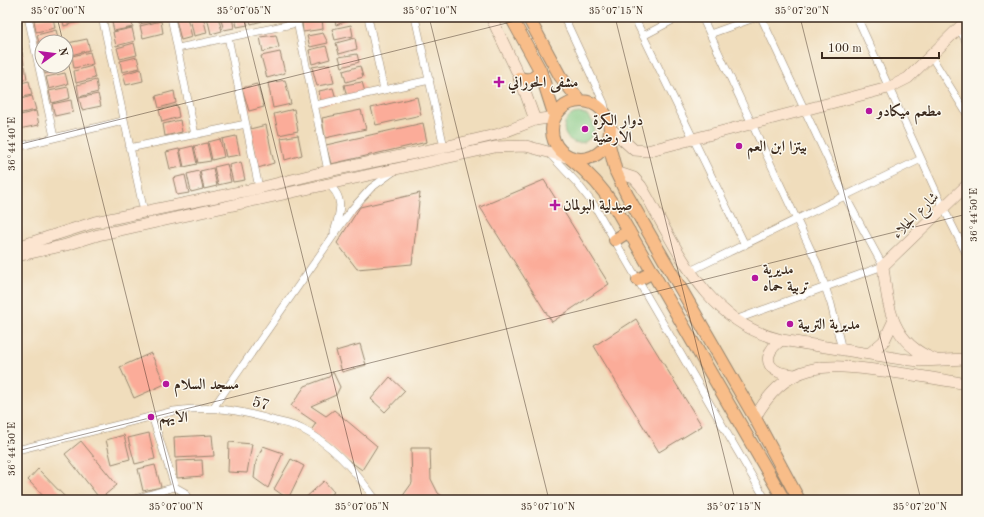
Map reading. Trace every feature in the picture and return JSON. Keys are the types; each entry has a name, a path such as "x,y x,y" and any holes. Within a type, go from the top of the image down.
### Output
{"main road":[{"path":"491,17 520,78 535,120"},
{"path":"511,17 540,70 555,117"},
{"path":"528,17 560,76 580,101"},
{"path":"784,500 629,231 602,188 589,172 562,153 556,145 552,136 552,126 555,117 565,105 580,101 596,104 608,122 628,145 640,152 693,140 888,88 908,78 963,27 967,20"},
{"path":"520,78 527,80 533,78 540,70"},
{"path":"17,247 73,228 259,188 328,171 444,147 499,134 535,120 555,117"},
{"path":"608,122 608,141 616,172 642,224 755,418 799,500"},
{"path":"17,256 66,245 98,235 495,147 516,146 547,150 579,160 593,157 604,149 608,141"},
{"path":"616,172 634,178 641,186 690,271 710,298 735,320 766,336 782,340 920,361 967,359"},
{"name":"شارع الجلاء","path":"883,266 967,185"},
{"path":"615,240 629,231"},
{"path":"883,266 893,322 899,333 916,350 939,361"},
{"path":"638,280 652,272"},
{"path":"870,354 884,340 893,322"},
{"path":"782,340 773,345 770,350 769,361 775,370 780,373 795,375"},
{"path":"755,418 771,393 795,375 820,367 847,366 967,384"}],"street":[{"path":"28,17 54,137"},
{"path":"102,17 123,121 144,212"},
{"path":"171,17 195,135"},
{"path":"368,17 384,90"},
{"path":"415,17 444,147"},
{"path":"564,17 604,103 608,122"},
{"path":"634,17 745,245"},
{"path":"643,36 678,17"},
{"path":"702,17 798,219 826,287 842,350"},
{"path":"710,34 756,17"},
{"path":"735,320 883,266 845,196 761,17"},
{"path":"857,17 888,88 966,253"},
{"path":"178,48 297,20 328,171 324,181 336,192 340,204 340,214 331,239"},
{"path":"963,27 967,43"},
{"path":"228,37 259,188"},
{"path":"931,56 967,114"},
{"path":"315,105 430,80"},
{"path":"17,147 123,121"},
{"path":"129,148 246,124"},
{"path":"547,150 577,183 594,205 766,500"},
{"path":"690,271 921,159"},
{"path":"213,408 331,239 364,195 396,170"},
{"name":"57","path":"17,450 152,416 187,409 213,408 243,411 301,428 337,455 358,477 376,500"},
{"path":"152,416 175,487 184,492 189,500"},
{"path":"131,500 175,487"}],"green space":[{"path":"579,113 590,117 594,128 590,139 579,143 568,139 564,128 568,117"}],"building":[{"path":"53,17 55,28 36,32 34,20"},
{"path":"62,17 81,17 82,21 64,26"},
{"path":"130,17 133,27 114,31 111,18"},
{"path":"138,17 161,17 162,20 139,24"},
{"path":"187,17 192,37 181,40 176,20"},
{"path":"203,17 207,33 194,36 190,18"},
{"path":"207,17 218,17 222,31 211,34"},
{"path":"220,17 232,17 234,28 224,30"},
{"path":"235,17 246,17 248,25 237,27"},
{"path":"249,17 260,17 262,21 251,24"},
{"path":"263,17 276,17 276,18 264,20"},
{"path":"334,17 346,17 347,21 336,25"},
{"path":"322,18 323,29 303,32 302,22"},
{"path":"161,21 163,33 143,38 140,26"},
{"path":"351,25 353,36 335,40 332,29"},
{"path":"132,28 135,41 116,46 113,32"},
{"path":"56,30 57,34 41,34"},
{"path":"323,33 328,43 310,47 307,36"},
{"path":"276,35 279,47 263,52 260,37"},
{"path":"355,38 357,49 339,54 336,43"},
{"path":"17,39 19,39 22,50 17,51"},
{"path":"87,39 90,50 74,54 74,42"},
{"path":"134,43 137,55 120,59 117,48"},
{"path":"326,46 330,59 312,64 309,50"},
{"path":"22,52 24,64 17,66 17,54"},
{"path":"90,52 93,64 74,68 74,56"},
{"path":"280,52 285,73 267,78 261,56"},
{"path":"357,54 359,62 342,67 339,57"},
{"path":"137,57 140,68 122,72 120,61"},
{"path":"330,64 334,83 317,86 312,67"},
{"path":"25,66 27,79 17,82 17,68"},
{"path":"92,66 95,78 76,83 74,71"},
{"path":"360,66 363,77 346,82 343,71"},
{"path":"141,69 143,81 126,85 123,74"},
{"path":"65,74 68,84 49,89 46,77"},
{"path":"96,80 98,92 79,97 77,85"},
{"path":"285,80 291,104 273,108 268,83"},
{"path":"29,81 32,95 17,98 17,84"},
{"path":"362,82 366,95 348,101 344,85"},
{"path":"257,84 264,107 249,111 242,88"},
{"path":"68,87 70,98 52,103 49,91"},
{"path":"333,88 337,102 321,105 319,91"},
{"path":"174,91 176,103 159,108 156,96"},
{"path":"98,94 101,106 82,110 79,98"},
{"path":"32,96 36,110 17,114 17,100"},
{"path":"417,97 421,115 376,125 371,108"},
{"path":"71,100 73,112 55,116 52,104"},
{"path":"177,105 179,117 162,122 159,110"},
{"path":"294,109 298,131 279,135 274,114"},
{"path":"361,110 366,129 325,138 322,118"},
{"path":"36,111 39,125 19,129 17,116"},
{"path":"180,120 182,132 165,136 163,124"},
{"path":"423,123 427,142 331,164 326,145"},
{"path":"266,125 274,163 258,168 250,129"},
{"path":"298,135 302,155 285,160 281,138"},
{"path":"236,136 240,155 226,157 222,139"},
{"path":"220,139 224,157 212,160 208,142"},
{"path":"207,143 211,161 198,163 194,146"},
{"path":"193,146 197,164 184,167 180,149"},
{"path":"179,149 183,167 170,169 166,152"},
{"path":"241,162 245,180 233,182 229,165"},
{"path":"227,164 231,182 218,185 214,167"},
{"path":"213,168 217,186 204,189 200,171"},
{"path":"199,171 203,189 191,192 187,174"},
{"path":"185,175 189,193 177,195 173,178"},
{"path":"544,180 609,284 552,322 480,207"},
{"path":"420,193 412,264 357,269 337,243 360,207"},
{"path":"636,319 702,426 659,452 594,346"},
{"path":"360,344 366,365 342,372 336,351"},
{"path":"151,353 165,384 134,398 120,367"},
{"path":"333,372 340,387 336,395 311,406 326,416 334,410 377,446 362,470 310,432 316,423 291,406 305,386 329,377"},
{"path":"390,377 405,391 385,412 371,399"},
{"path":"149,433 155,459 135,464 128,438"},
{"path":"124,435 130,459 112,464 106,440"},
{"path":"212,435 214,456 175,458 174,437"},
{"path":"81,441 117,485 100,499 65,454"},
{"path":"229,442 252,444 247,473 228,472"},
{"path":"263,446 283,453 268,488 254,478 256,462"},
{"path":"411,448 430,448 431,479 438,493 447,500 396,500 402,497 412,483"},
{"path":"291,459 304,466 288,499 274,489"},
{"path":"202,460 203,476 177,478 176,461"},
{"path":"155,465 161,487 143,491 138,469"},
{"path":"38,469 68,500 47,500 28,480"},
{"path":"324,481 334,492 325,500 303,500"}],"place":[{"name":"مشفى الحوراني","path":"499,82"},
{"name":"مطعم ميكادو","path":"869,111"},
{"name":"دوار الكرة الارضية","path":"585,129"},
{"name":"بيتزا ابن العم","path":"739,146"},
{"name":"صيدلية البولمان","path":"555,205"},
{"name":"مديرية تربية حماه","path":"755,278"},
{"name":"مديرية التربية","path":"790,324"},
{"name":"مسجد السلام","path":"166,384"},
{"name":"الايهم","path":"151,417"}]}
